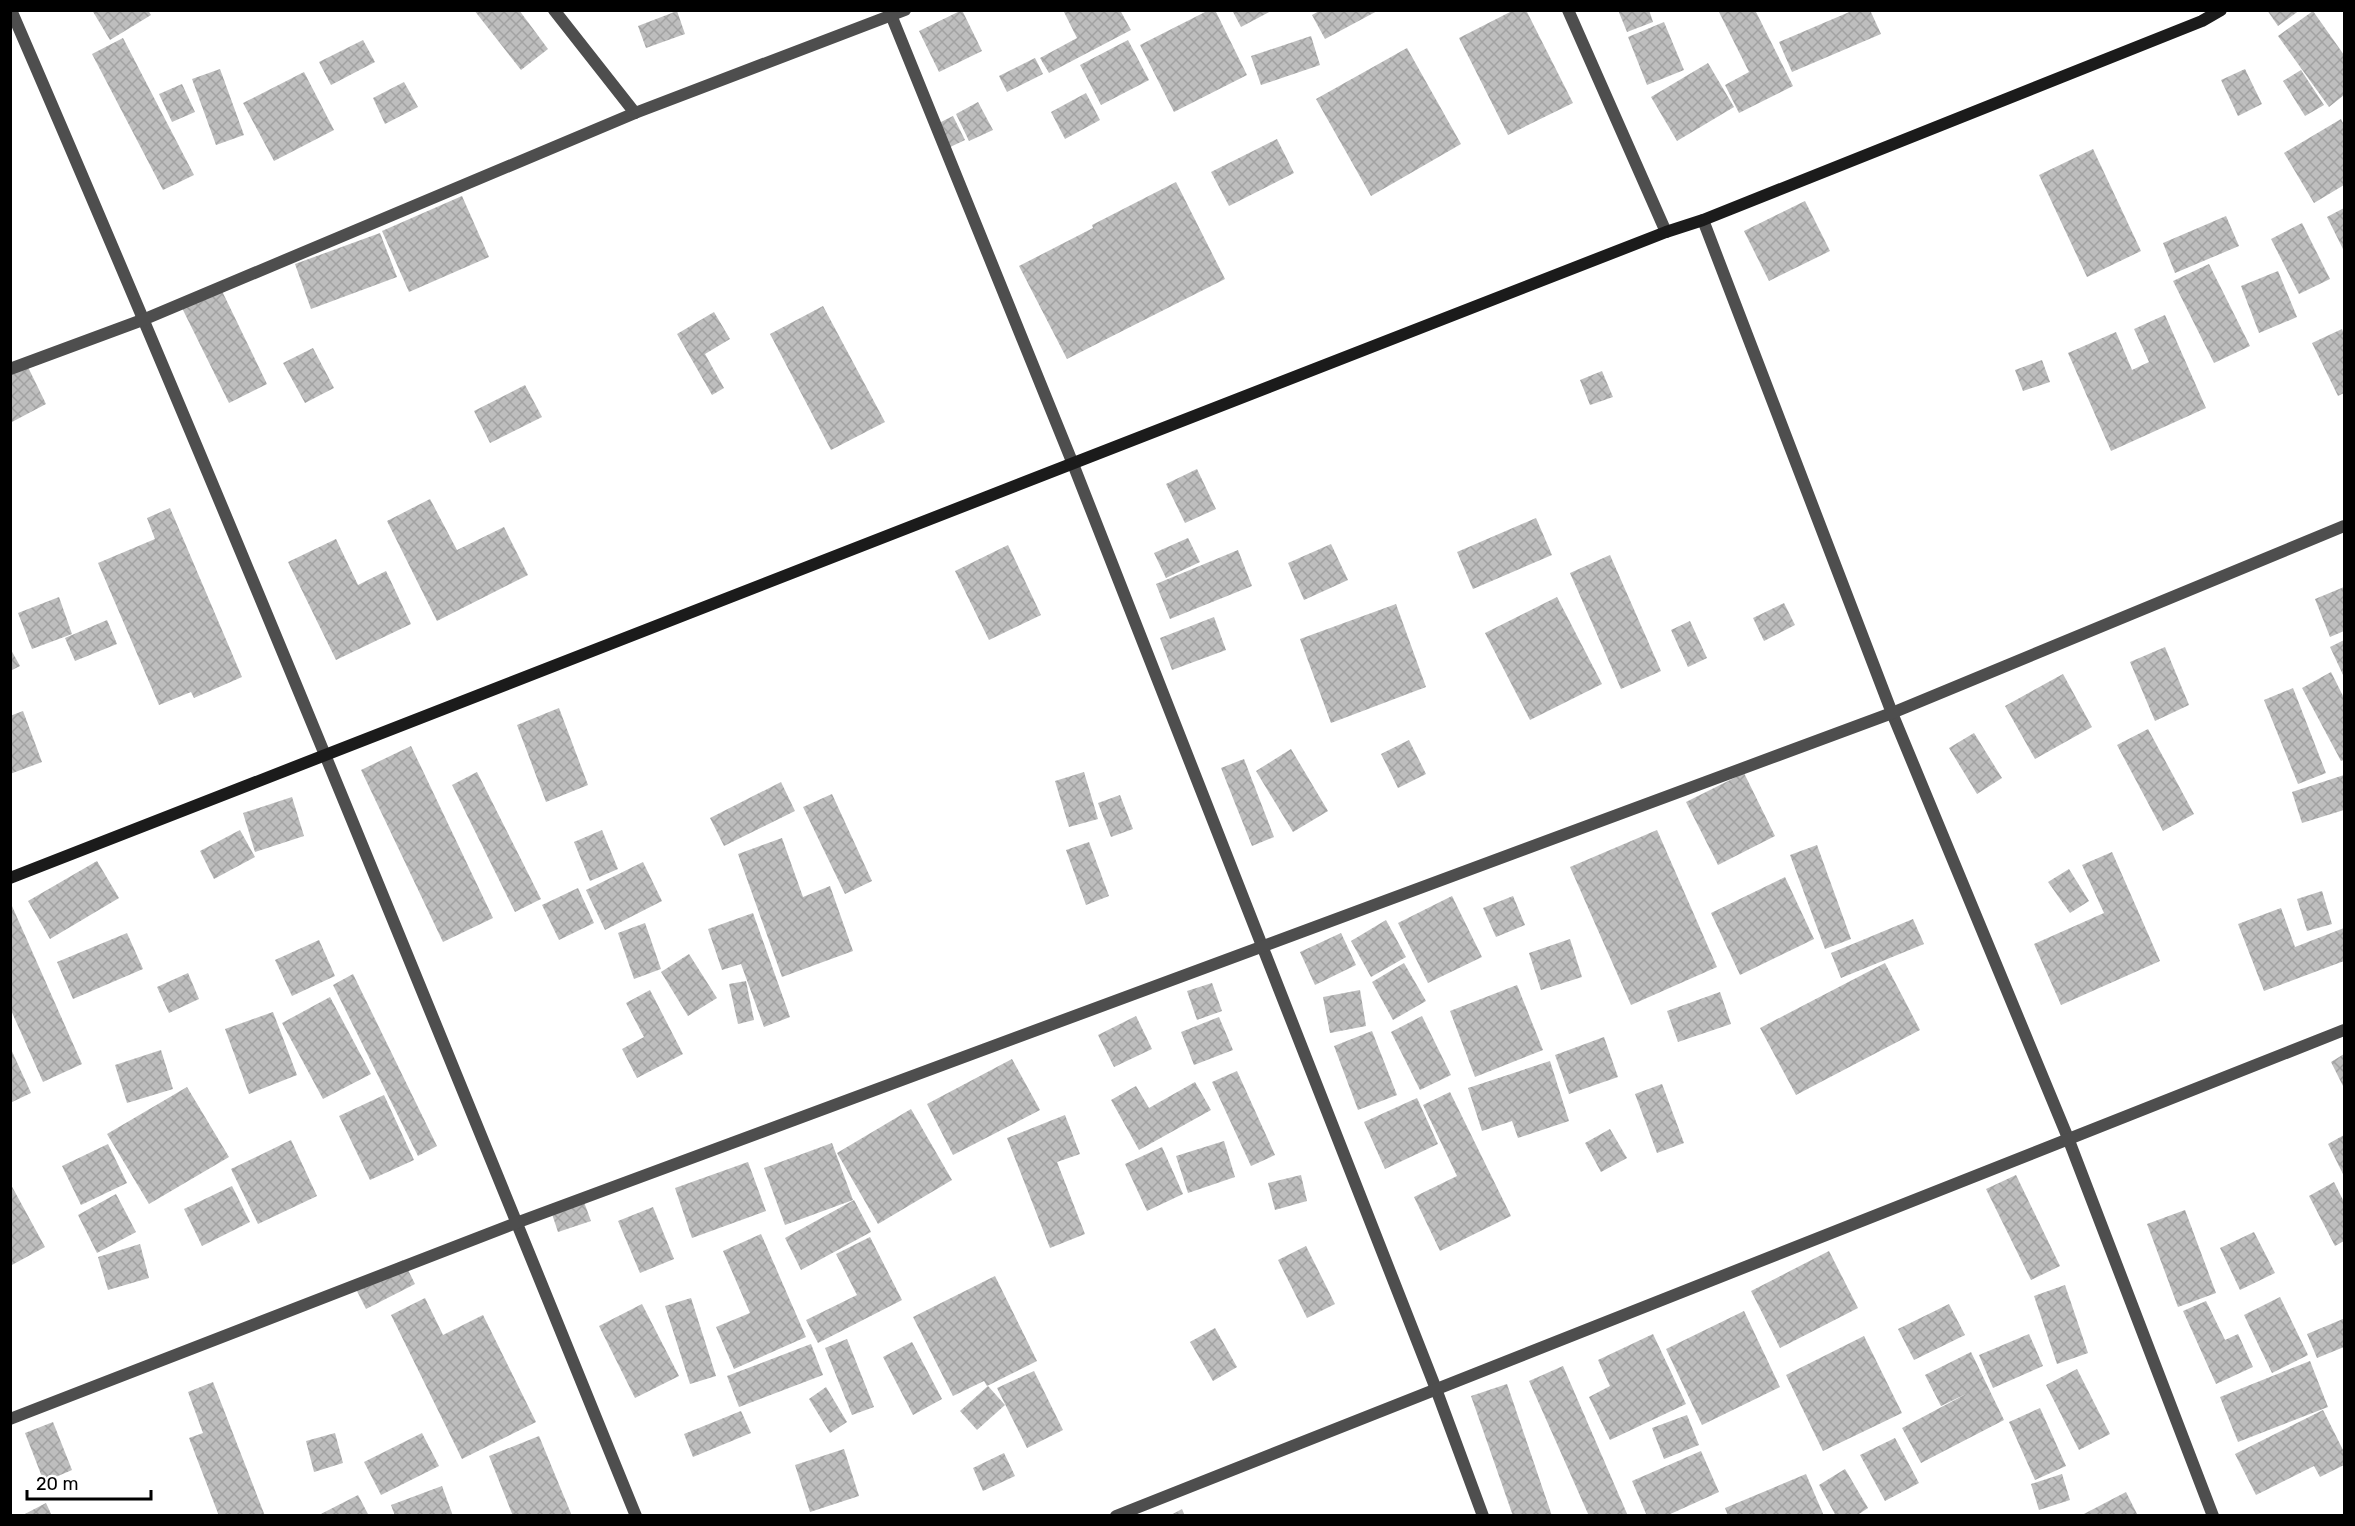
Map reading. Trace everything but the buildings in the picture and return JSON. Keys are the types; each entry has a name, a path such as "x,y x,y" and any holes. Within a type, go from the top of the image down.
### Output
{"street":[{"path":"12,10 145,319 326,754 636,1515"},
{"path":"554,10 635,113"},
{"path":"10,369 145,319 635,113 890,13 906,10"},
{"path":"1568,10 1666,232"},
{"path":"10,878 1666,232 1703,220 2202,21 2221,10"},
{"path":"890,13 1073,464 1436,1389 1483,1515"},
{"path":"1703,220 1892,712 2068,1138 2213,1515"},
{"path":"10,1419 516,1223 1892,712 2344,526"},
{"path":"1116,1515 2344,1030"}]}
